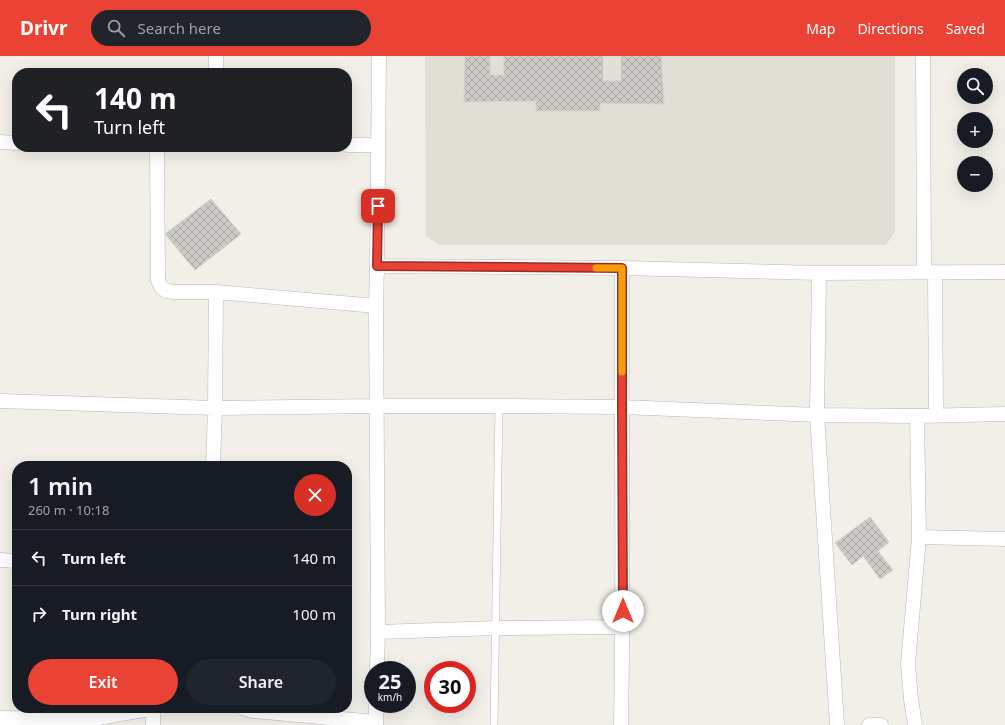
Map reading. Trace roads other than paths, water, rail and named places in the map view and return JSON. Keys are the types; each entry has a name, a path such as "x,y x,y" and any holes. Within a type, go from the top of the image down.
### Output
{"street":[{"path":"216,56 216,68"},
{"path":"377,661 376,306 379,56"},
{"path":"923,56 929,272 936,416"},
{"path":"0,142 12,143"},
{"path":"352,145 378,145"},
{"path":"157,152 158,280 161,287 166,291 216,292 376,306"},
{"path":"377,266 622,268 819,273 1005,272"},
{"path":"621,725 623,626 622,268"},
{"path":"819,273 817,415 837,725"},
{"path":"213,461 216,292"},
{"path":"0,401 215,408 499,406 622,407 817,415 936,416 1005,414"},
{"path":"915,725 908,664 919,538 917,416"},
{"path":"919,538 1005,539"},
{"path":"0,560 12,561"},
{"path":"378,632 623,626"},
{"path":"0,718 93,719 126,713"},
{"path":"153,725 154,713"},
{"path":"272,713 376,724 376,713"},
{"path":"869,725 881,725"}],"lane":[{"path":"494,725 499,406"}]}
